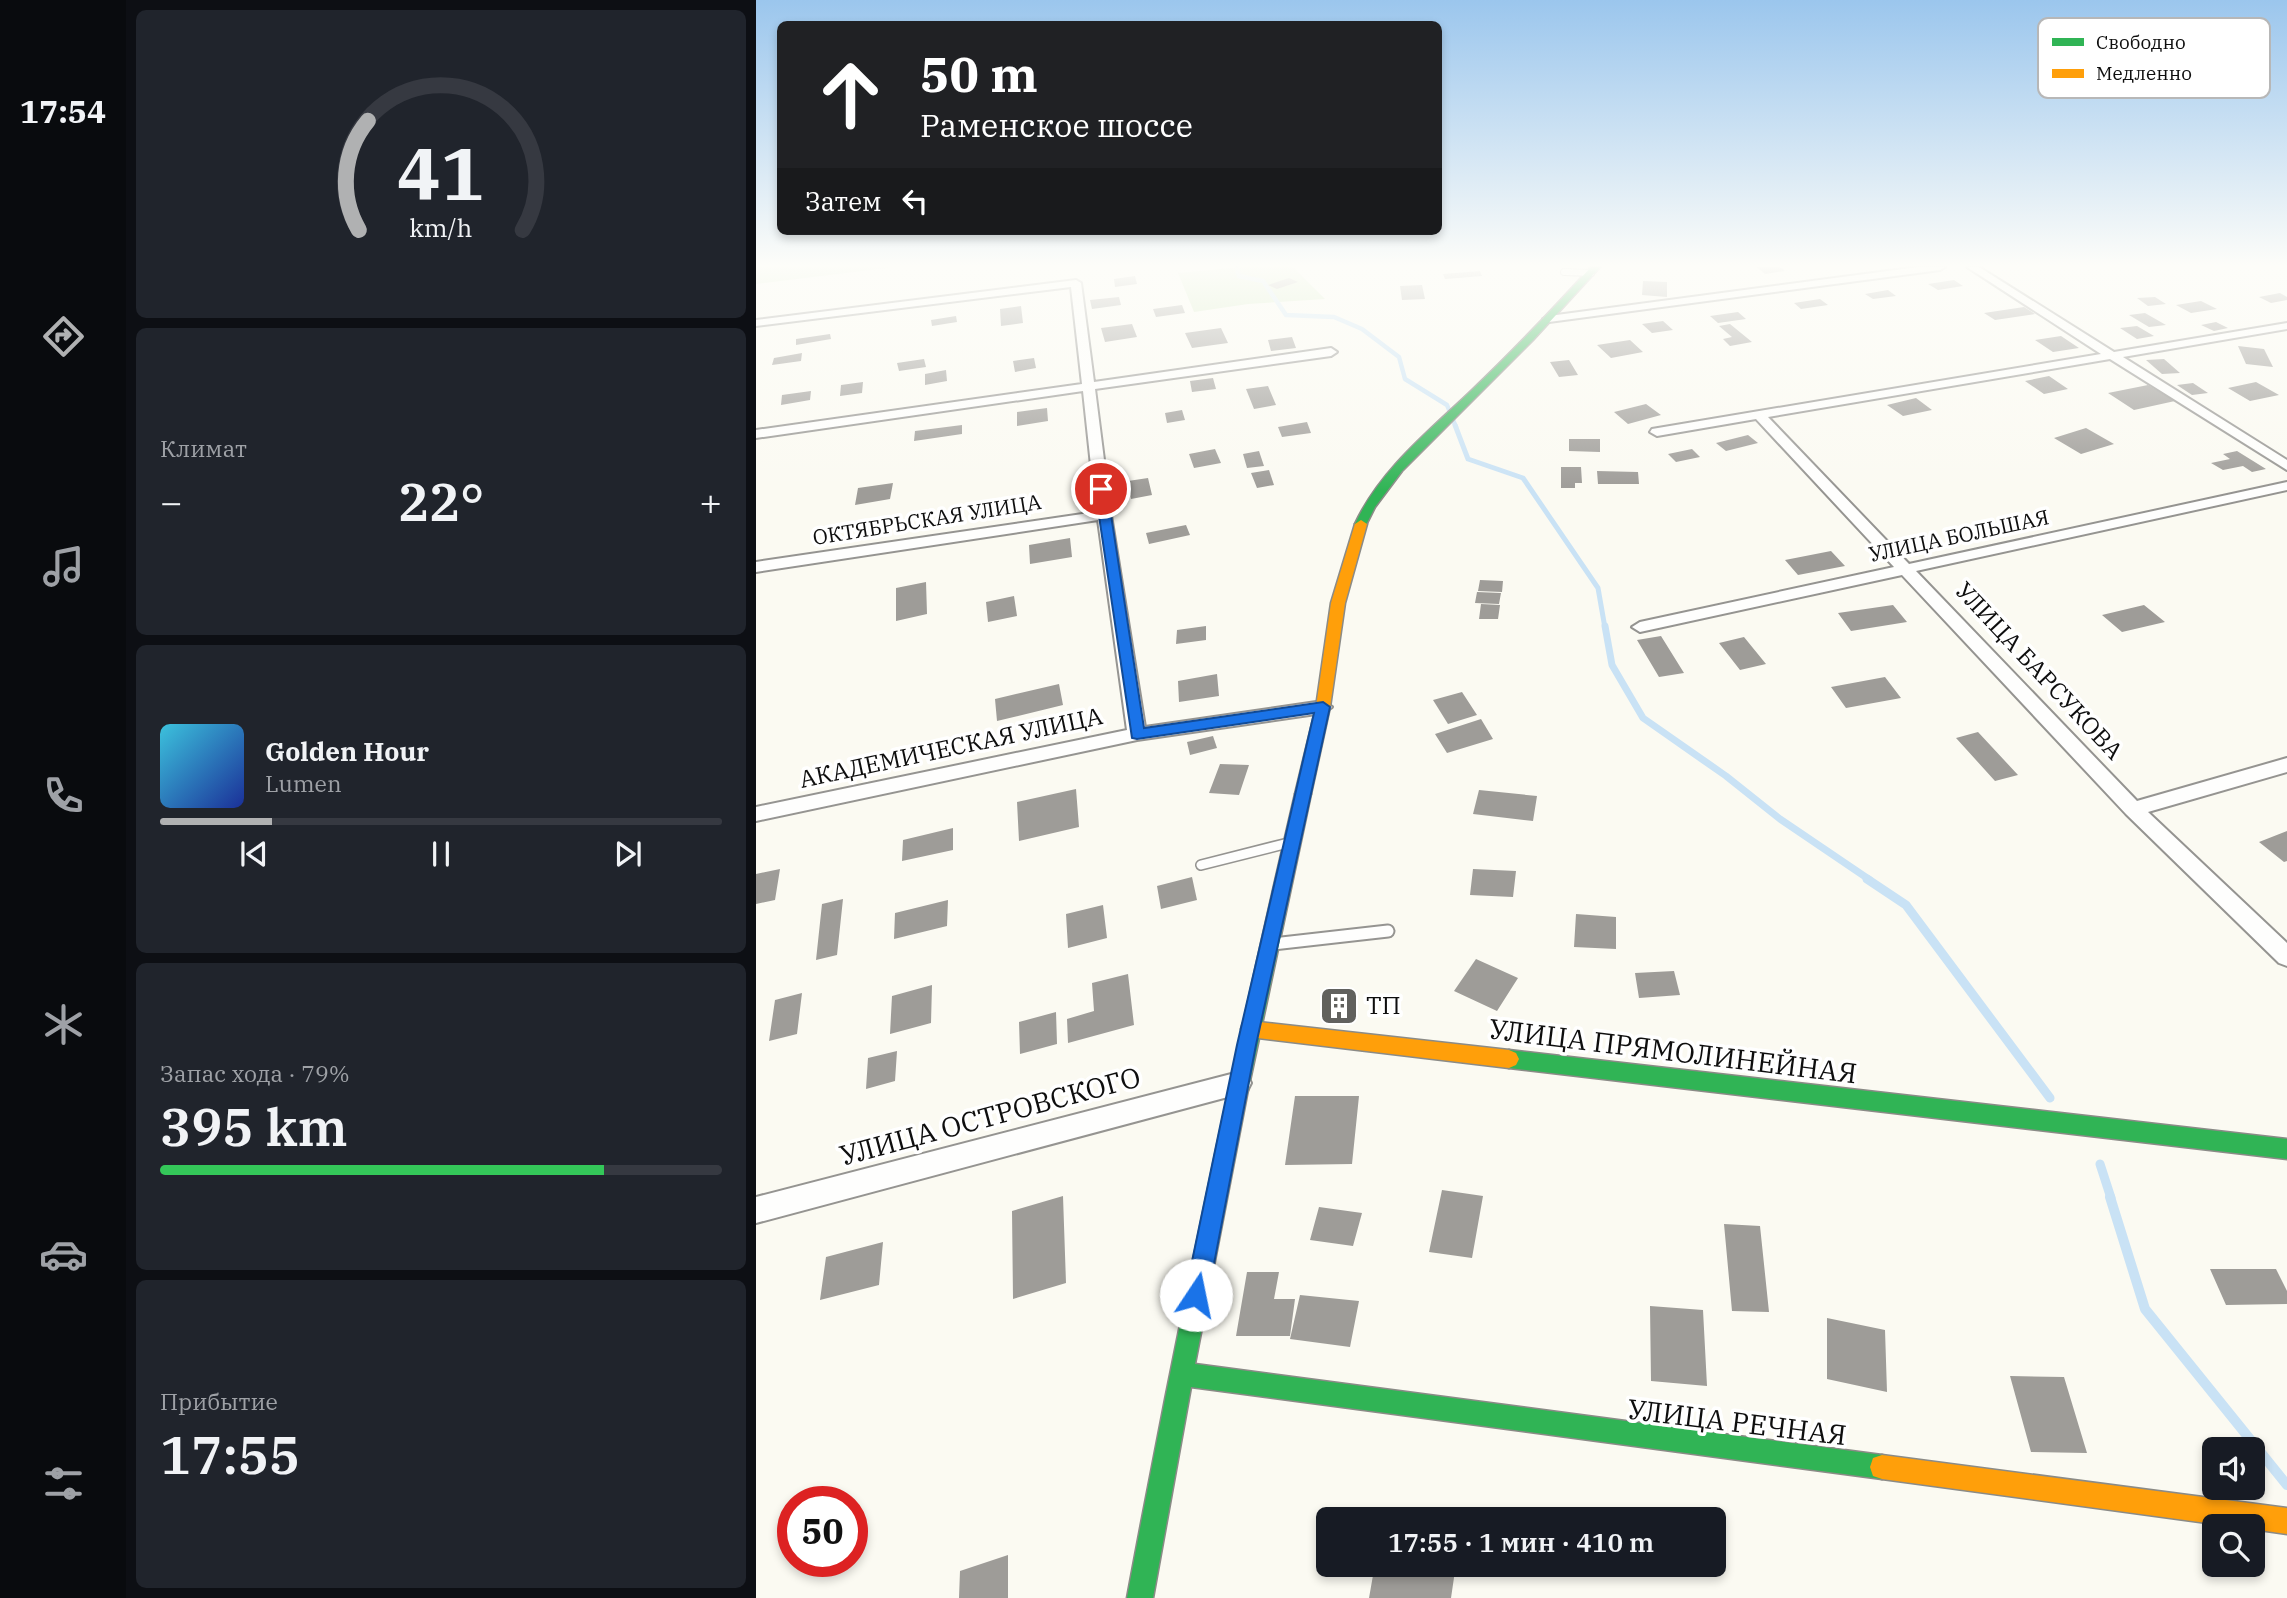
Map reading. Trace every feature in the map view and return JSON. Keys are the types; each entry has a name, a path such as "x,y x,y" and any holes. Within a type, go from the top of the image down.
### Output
{"main road":[{"path":"1140,1598 1180,1374 1250,1029 1323,707 1338,603 1366,508 1394,474 1527,342"},
{"name":"УЛИЦА ПРЯМОЛИНЕЙНАЯ","path":"1250,1029 2287,1149"},
{"name":"УЛИЦА РЕЧНАЯ","path":"1180,1374 2287,1521"}],"street":[{"path":"1083,342 1104,515 1137,734"},
{"path":"2089,342 2287,467"},
{"path":"1657,432 2192,342"},
{"path":"756,434 1331,352"},
{"name":"УЛИЦА БАРСУКОВА","path":"1759,415 2133,809 2287,957"},
{"name":"УЛИЦА БОЛЬШАЯ","path":"1640,627 2287,486"},
{"name":"ОКТЯБРЬСКАЯ УЛИЦА","path":"756,567 1104,515"},
{"name":"АКАДЕМИЧЕСКАЯ УЛИЦА","path":"756,814 1137,734 1323,707"},
{"path":"2133,809 2287,765"},
{"name":"УЛИЦА ОСТРОВСКОГО","path":"756,1210 1239,1083"}],"lane":[{"path":"1201,865 1294,842"},
{"path":"1270,945 1388,931"}],"building":[{"path":"796,342 816,342 796,345"},
{"path":"1189,342 1228,343 1192,348"},
{"path":"1268,342 1294,342 1296,348 1271,351"},
{"path":"1632,342 1643,352 1611,358 1597,345"},
{"path":"1726,342 1752,342 1730,346"},
{"path":"2037,342 2069,342 2079,348 2053,352"},
{"path":"2238,346 2264,349 2273,367 2246,364"},
{"path":"802,353 801,361 772,365 774,358"},
{"path":"1034,358 1036,368 1015,372 1013,361"},
{"path":"924,359 926,367 899,371 897,363"},
{"path":"2164,359 2180,373 2162,374 2146,360"},
{"path":"1569,360 1578,375 1559,377 1550,362"},
{"path":"946,370 947,381 925,385 925,374"},
{"path":"2049,376 2068,389 2044,394 2025,381"},
{"path":"1213,378 1216,389 1192,392 1190,381"},
{"path":"863,382 862,393 840,396 841,385"},
{"path":"2256,382 2279,395 2250,401 2228,388"},
{"path":"2193,383 2208,393 2192,395 2177,385"},
{"path":"2148,385 2175,401 2134,410 2108,393"},
{"path":"1268,386 1276,405 1254,409 1246,389"},
{"path":"811,391 810,400 781,405 782,395"},
{"path":"1916,398 1932,410 1903,416 1887,405"},
{"path":"1646,404 1661,415 1628,424 1614,412"},
{"path":"1047,408 1048,421 1017,426 1017,412"},
{"path":"1182,410 1185,420 1167,423 1165,413"},
{"path":"1307,422 1311,433 1282,437 1278,427"},
{"path":"962,425 962,434 914,441 915,431"},
{"path":"2086,428 2114,444 2081,454 2054,438"},
{"path":"1748,435 1758,443 1726,451 1716,443"},
{"path":"1569,439 1600,439 1600,452 1569,451"},
{"path":"1215,449 1221,463 1194,468 1189,454"},
{"path":"1692,449 1700,457 1676,462 1668,454"},
{"path":"1259,451 1264,466 1247,468 1243,454"},
{"path":"2237,451 2266,469 2252,472 2243,466 2223,470 2211,463 2230,459 2223,454"},
{"path":"1561,467 1581,467 1582,483 1575,483 1575,488 1561,488"},
{"path":"1269,470 1274,485 1257,488 1251,473"},
{"path":"1597,471 1638,472 1639,484 1598,484"},
{"path":"1148,478 1152,495 1131,499 1128,481"},
{"path":"893,483 890,499 855,505 858,488"},
{"path":"1186,525 1190,535 1149,544 1146,533"},
{"path":"1070,538 1072,557 1030,564 1029,545"},
{"path":"1831,551 1845,566 1798,575 1785,560"},
{"path":"1480,580 1503,581 1502,592 1478,591"},
{"path":"926,582 927,614 896,621 896,588"},
{"path":"1477,592 1501,593 1499,604 1475,603"},
{"path":"1014,596 1017,616 988,622 986,602"},
{"path":"1481,604 1500,605 1498,619 1479,619"},
{"path":"1893,605 1907,622 1851,631 1838,613"},
{"path":"2144,605 2165,622 2122,632 2102,615"},
{"path":"1206,626 1206,640 1176,644 1177,630"},
{"path":"1661,636 1684,673 1659,677 1637,640"},
{"path":"1744,637 1766,664 1740,670 1719,643"},
{"path":"1217,674 1219,696 1179,702 1178,681"},
{"path":"1885,677 1901,698 1846,708 1831,687"},
{"path":"1059,684 1063,705 997,721 995,699"},
{"path":"1462,692 1477,715 1448,724 1433,700"},
{"path":"1481,719 1493,739 1447,753 1435,734"},
{"path":"1978,732 2018,775 1995,781 1956,738"},
{"path":"1213,736 1217,748 1190,755 1187,742"},
{"path":"1220,764 1249,765 1239,795 1209,793"},
{"path":"1076,789 1079,827 1019,841 1017,802"},
{"path":"1479,790 1537,796 1533,821 1473,814"},
{"path":"953,828 953,850 902,861 903,840"},
{"path":"2287,831 2287,861 2284,862 2259,842"},
{"path":"780,869 775,900 756,904 756,874"},
{"path":"1473,869 1516,871 1513,897 1470,895"},
{"path":"1192,877 1197,900 1161,909 1157,886"},
{"path":"843,899 837,955 816,960 822,904"},
{"path":"948,900 947,926 894,939 895,913"},
{"path":"1103,905 1107,938 1068,948 1066,914"},
{"path":"1576,914 1616,917 1616,949 1574,947"},
{"path":"1476,959 1518,978 1497,1011 1454,991"},
{"path":"1674,971 1680,995 1639,998 1635,973"},
{"path":"1128,974 1134,1025 1068,1043 1067,1019 1094,1011 1092,983"},
{"path":"932,985 931,1023 890,1034 892,996"},
{"path":"802,993 797,1034 769,1041 775,1000"},
{"name":"ТП","path":"1328,993 1355,995 1349,1020 1322,1017"},
{"path":"1056,1012 1057,1044 1020,1054 1019,1022"},
{"path":"897,1051 895,1081 866,1089 868,1058"},
{"path":"1295,1096 1359,1096 1352,1164 1285,1165"},
{"path":"1442,1190 1483,1196 1472,1258 1429,1252"},
{"path":"1063,1196 1066,1283 1013,1299 1012,1211"},
{"path":"1319,1207 1362,1213 1353,1246 1310,1240"},
{"path":"1724,1224 1760,1226 1769,1312 1732,1311"},
{"path":"883,1242 879,1285 820,1300 826,1257"},
{"path":"2210,1269 2276,1269 2287,1291 2287,1304 2226,1305"},
{"path":"1247,1272 1279,1272 1274,1299 1295,1299 1290,1336 1236,1336"},
{"path":"1300,1295 1359,1301 1350,1347 1290,1339"},
{"path":"1650,1306 1703,1310 1707,1386 1651,1381"},
{"path":"1827,1318 1885,1330 1887,1392 1827,1379"},
{"path":"2010,1376 2064,1377 2087,1453 2031,1452"},
{"path":"1008,1555 1008,1598 959,1598 960,1571"},
{"path":"1373,1577 1454,1577 1451,1598 1369,1598"}],"waterway":[{"path":"1379,342 1399,357 1405,379 1447,405 1456,427"},
{"path":"1455,425 1468,459 1523,478 1598,588 1605,628"},
{"path":"1605,626 1612,665 1643,718 1726,776 1780,819 1870,880"},
{"path":"1867,879 1906,905 2050,1098"},
{"path":"2100,1164 2111,1198"},
{"path":"2110,1197 2145,1309 2287,1485"}],"traffic: fast":[{"path":"1361,524 1369,507 1398,469 1526,342"},
{"path":"1140,1598 1217,1195 1303,794"},
{"path":"1509,1059 2287,1149"},
{"path":"1180,1374 1882,1467"}],"traffic: slow":[{"path":"1303,794 1323,707 1338,603 1361,524"},
{"path":"1250,1029 1509,1059"},
{"path":"1882,1467 2287,1521"}],"place":[{"name":"ТП","path":"1339,1006"}],"route":[{"path":"1101,489 1137,734 1323,707 1246,1045 1196,1295"}]}
